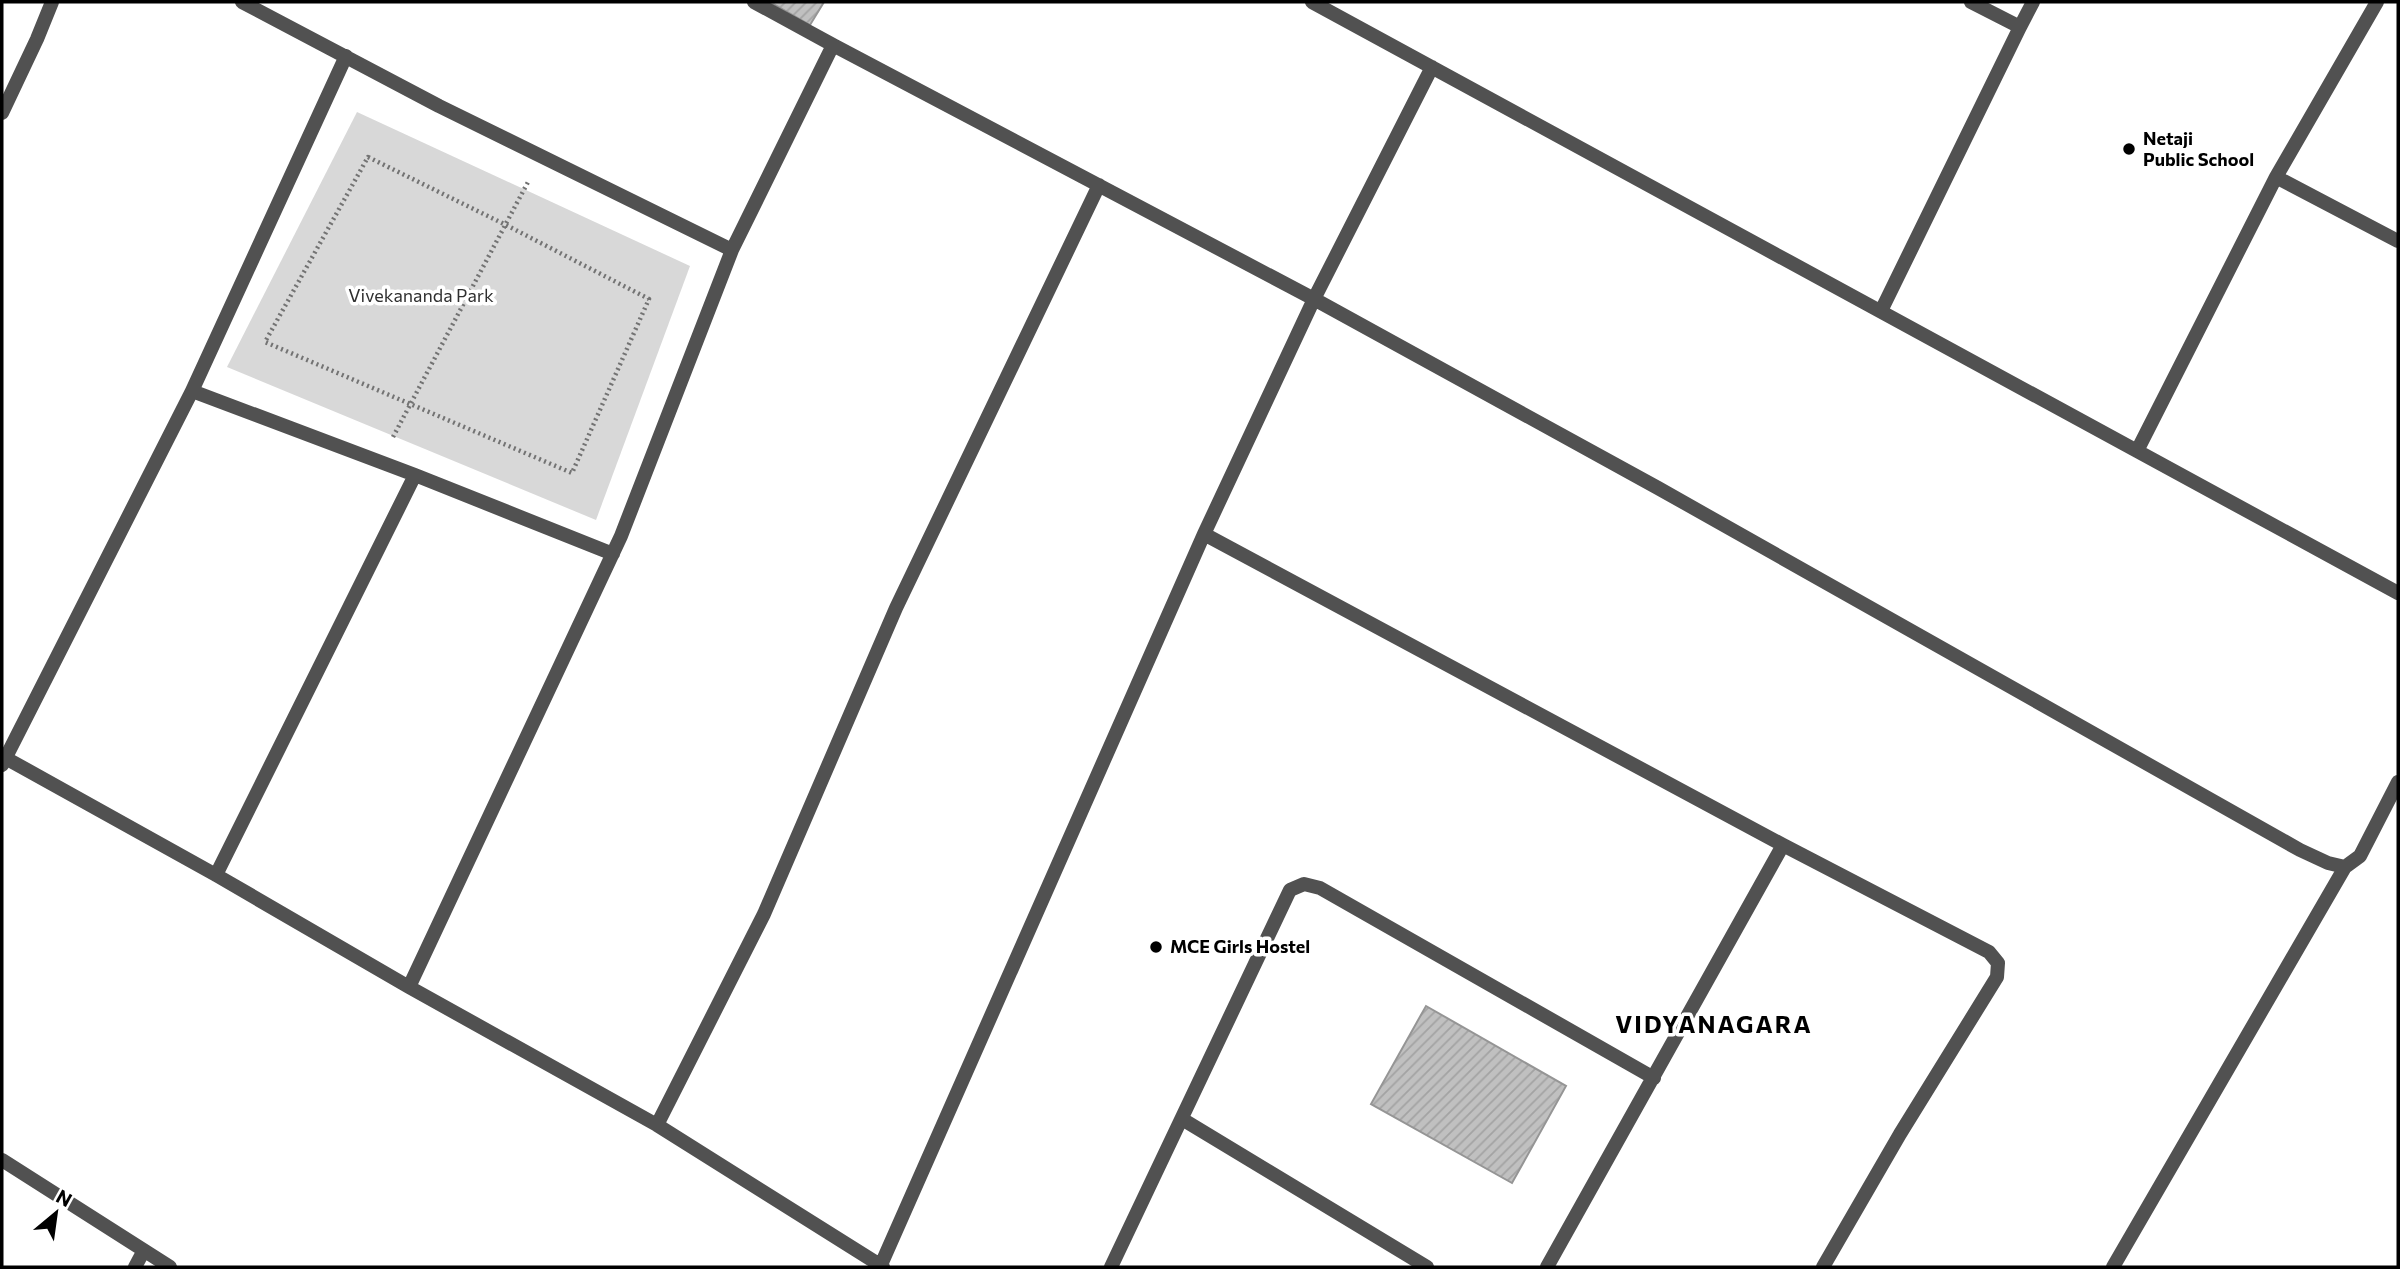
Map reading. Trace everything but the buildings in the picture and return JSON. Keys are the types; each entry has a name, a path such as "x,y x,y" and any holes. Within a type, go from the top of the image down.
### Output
{"street":[{"path":"2,113 52,2"},
{"path":"242,2 541,156 732,250"},
{"path":"754,2 1314,299 1658,488 2300,850 2328,863 2345,867"},
{"path":"1312,2 2398,593"},
{"path":"1971,2 2020,27"},
{"path":"1881,311 2033,2"},
{"path":"2137,451 2276,177 2377,2"},
{"path":"409,987 613,554 732,250 834,45"},
{"path":"346,56 192,391 3,760 216,875 409,987 657,1125 881,1267 1204,534 1314,299 1432,67"},
{"path":"2276,177 2398,241"},
{"path":"657,1125 764,914 897,608 1099,185"},
{"path":"192,391 415,475 613,554"},
{"path":"216,875 415,475"},
{"path":"1204,534 1783,845 1989,952 1998,963 1997,977 1900,1134 1823,1267"},
{"path":"2113,1267 2345,867 2360,856 2398,782"},
{"path":"1548,1267 1783,845"},
{"path":"1111,1267 1290,890 1304,884 1320,888 1654,1079"},
{"path":"1182,1119 1427,1267"},
{"path":"2,1160 170,1267"},
{"path":"135,1267 143,1252"}],"path":[{"path":"380,462 541,156"},
{"path":"368,158 506,225 649,299 572,472 265,342 368,158"}],"green space":[{"name":"Vivekananda Park","path":"357,112 690,266 596,520 227,367"}],"place":[{"name":"Netaji Public School","path":"2129,149"},
{"name":"MCE Girls Hostel","path":"1156,947"}],"district":[{"name":"VIDYANAGARA","path":"1714,1025"}]}
